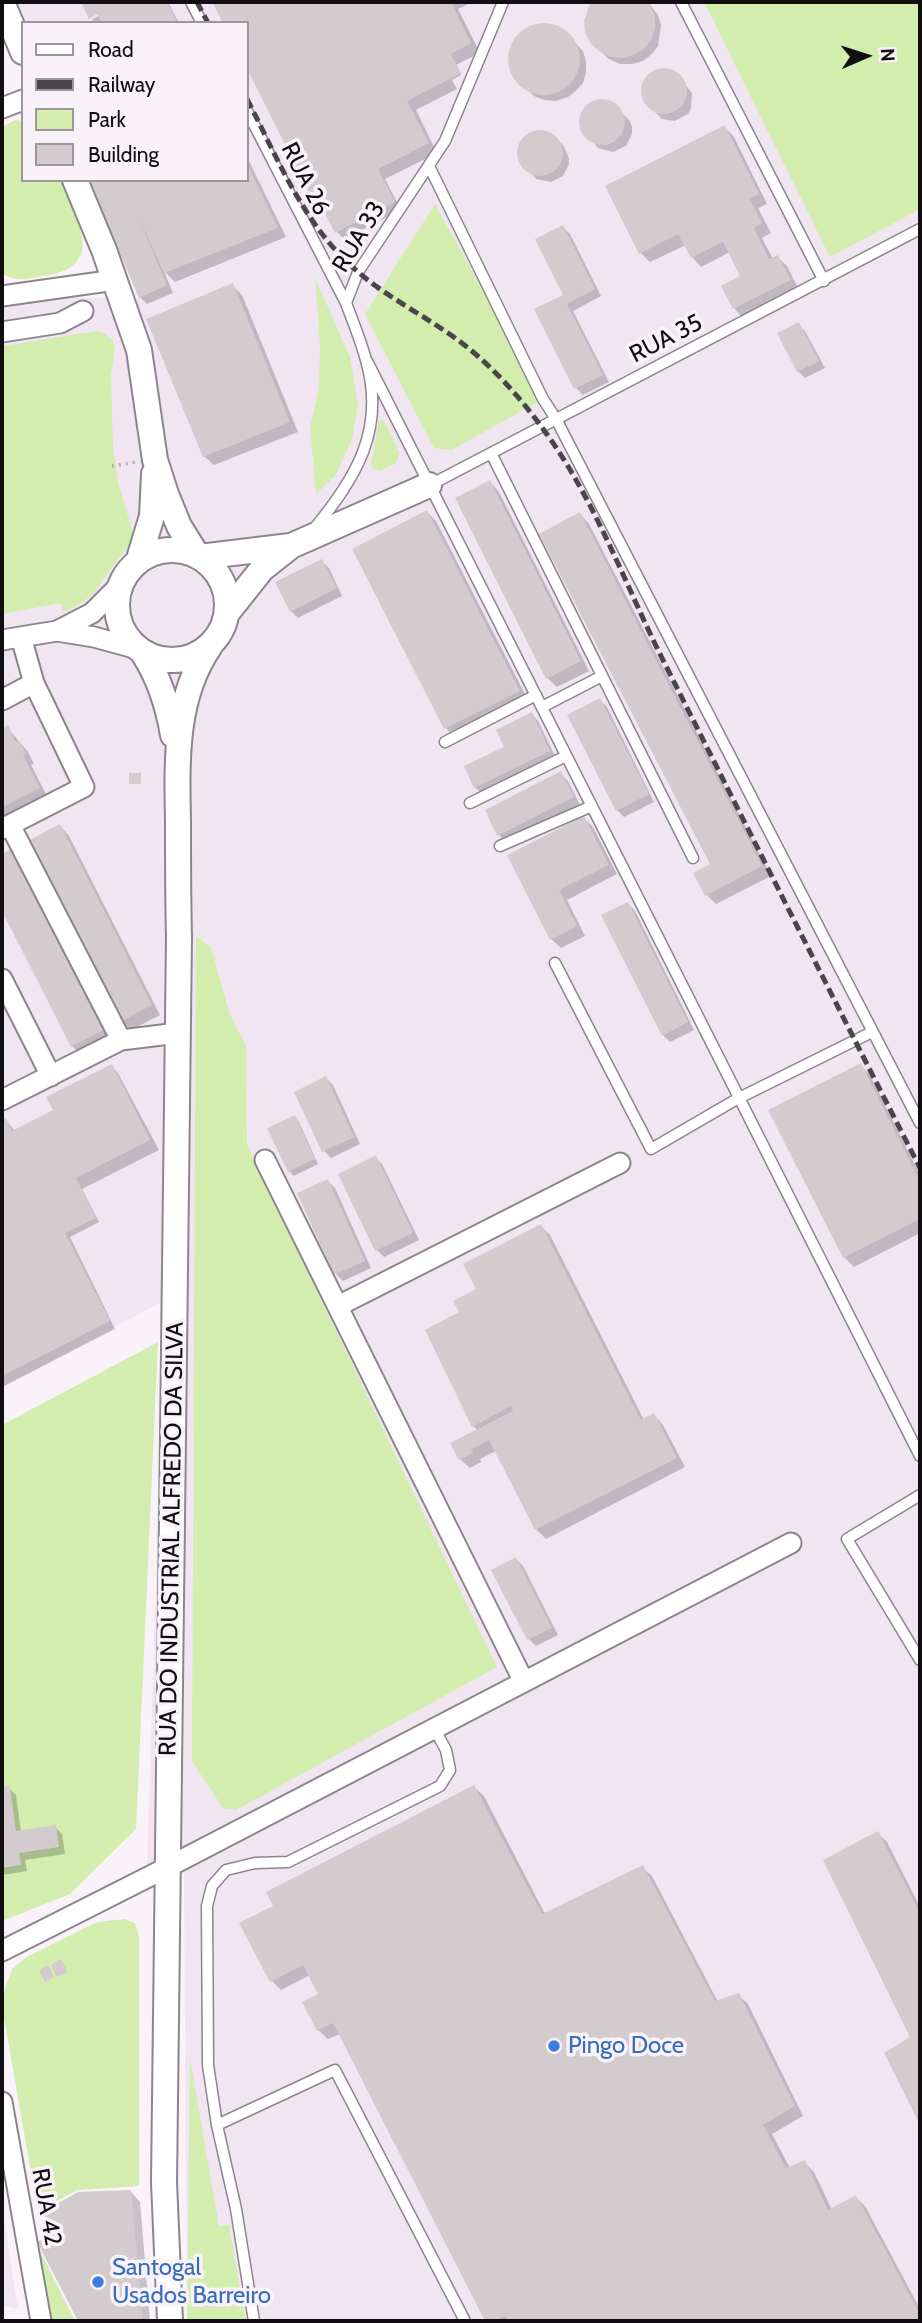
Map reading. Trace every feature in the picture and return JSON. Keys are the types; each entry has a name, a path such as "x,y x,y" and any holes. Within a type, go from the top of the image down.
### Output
{"street":[{"path":"2,2 21,47"},
{"path":"2,108 21,101"},
{"path":"76,182 115,280 139,350 155,460 178,526 198,556"},
{"path":"2,296 115,280"},
{"path":"2,332 60,323 83,311"},
{"path":"138,562 152,516 155,460"},
{"path":"227,612 256,575 299,542 429,485"},
{"path":"198,556 299,542"},
{"path":"57,631 92,613 122,583 138,562 149,554 167,550 198,556 213,567 222,580 227,596 227,612 221,631 210,646 194,657 175,661 158,659 94,637 57,631 12,638 84,787 6,827 121,1040"},
{"path":"122,583 117,613 121,629 141,651"},
{"name":"RUA DO INDUSTRIAL ALFREDO DA SILVA","path":"170,2321 164,2182 178,1033 177,757 184,704 199,662 210,646"},
{"name":"RUA DO INDUSTRIAL ALFREDO DA SILVA","path":"141,651 155,670 163,691 177,757"},
{"path":"2,700 34,683"},
{"path":"2,979 51,1076"},
{"path":"4,1092 51,1076 121,1040 178,1033"},
{"path":"265,1160 524,1682"},
{"path":"338,1306 620,1163"},
{"path":"2,1951 791,1543"},
{"name":"RUA 42","path":"2,2102 41,2321"}],"lane":[{"path":"191,2 201,21"},
{"name":"RUA 33","path":"299,542 338,500 360,462 368,439 371,389 367,361 346,303 358,272 445,141 503,2"},
{"path":"681,2 824,281"},
{"name":"RUA 26","path":"248,113 346,303"},
{"path":"429,166 543,399 556,419 920,1123"},
{"name":"RUA 35","path":"429,485 920,229"},
{"path":"367,361 737,1099 920,1456"},
{"path":"491,453 693,858"},
{"path":"542,707 602,676"},
{"path":"445,741 536,695"},
{"path":"470,803 566,756"},
{"path":"500,846 592,806"},
{"path":"555,963 651,1149 737,1099 873,1032"},
{"path":"920,1495 847,1539 920,1660"},
{"path":"254,2321 208,2065 206,1906 212,1886 226,1870 255,1863 288,1862 440,1786 450,1770 446,1750 434,1728"},
{"path":"217,2125 335,2070 465,2321"}],"shaded area":[{"path":"18,2 920,2 920,2321 187,2321 184,1874 146,1893 165,1300 2,1388 2,298 138,298 90,182 248,182 248,21 25,21"},
{"path":"2,2209 18,2309 2,2305"}],"green space":[{"path":"704,2 920,2 920,209 830,257"},
{"path":"15,120 21,121 21,182 61,182 82,240 82,252 76,263 64,271 27,279 12,278 2,273 2,127"},
{"path":"435,204 543,399 452,450 434,448 365,314"},
{"path":"315,278 350,357 358,405 352,439 336,475 316,494 310,427 319,388 320,344"},
{"path":"97,331 113,341 115,350 111,375 113,447 118,482 135,540 94,592 82,603 63,612 61,603 2,614 2,346"},
{"path":"381,420 384,421 400,453 395,464 379,471 372,468 371,463"},
{"path":"196,936 211,947 230,1015 246,1046 247,1145 497,1667 236,1810 223,1808 192,1761"},
{"path":"158,1342 136,1829 70,1894 2,1921 2,1425"},
{"path":"125,1919 135,1923 139,1937 139,2186 77,2190 42,2209 32,2178 2,2006 6,1985 13,1968 25,1958 97,1922"},
{"path":"190,2059 219,2226 229,2225 246,2321 187,2321"},
{"path":"30,2231 75,2321 45,2321"}],"building":[{"path":"81,2 167,2 177,21 101,21 97,14 89,19"},
{"path":"212,2 451,2 471,43 451,54 461,73 407,101 429,143 378,169 395,202 335,233 318,200 314,202 248,71 248,21 222,21"},
{"path":"591,2 649,2 655,16 655,28 645,48 624,58 611,57 600,52 591,44 585,33 584,20"},
{"path":"544,23 564,29 574,39 580,59 574,79 564,89 544,95 524,89 514,79 508,59 514,39 524,29"},
{"path":"664,68 680,75 687,91 680,107 664,114 648,107 641,91 648,75"},
{"path":"602,99 618,106 625,122 618,138 602,145 586,138 579,122 586,106"},
{"path":"725,125 759,194 750,199 762,223 754,228 769,259 778,255 791,280 733,309 721,286 740,276 723,242 691,258 678,234 639,254 605,186"},
{"path":"540,130 556,137 563,153 556,169 540,176 524,169 517,153 524,137"},
{"path":"248,166 278,228 164,273 138,216 167,285 139,298 90,182 248,182"},
{"path":"563,225 595,289 567,304 603,375 574,389 534,309 563,295 535,239"},
{"path":"233,283 290,422 203,457 146,319"},
{"path":"799,322 819,361 797,372 777,333"},
{"path":"490,480 581,661 546,679 455,498"},
{"path":"427,510 520,691 444,729 352,549"},
{"path":"580,512 762,866 705,896 693,873 710,864 539,534"},
{"path":"322,559 337,588 290,612 275,582"},
{"path":"600,698 649,794 616,811 567,715"},
{"path":"532,712 550,751 474,788 464,766 504,747 496,730"},
{"path":"8,725 16,742 19,741 26,754 23,755 40,788 2,807 2,728"},
{"path":"561,771 574,797 497,836 485,810"},
{"path":"129,773 141,773 141,784 129,784"},
{"path":"584,816 609,865 559,890 577,926 550,940 507,855"},
{"path":"60,824 152,1005 120,1022 28,841"},
{"path":"11,849 103,1030 71,1047 2,911 2,854"},
{"path":"628,902 688,1022 662,1036 601,915"},
{"path":"861,1063 920,1181 920,1219 843,1258 768,1110"},
{"path":"112,1064 150,1140 76,1178 96,1218 65,1233 110,1321 2,1376 2,1121 6,1118 12,1131 53,1110 46,1097"},
{"path":"326,1076 354,1137 322,1152 294,1092"},
{"path":"295,1115 315,1159 288,1172 267,1128"},
{"path":"376,1155 413,1233 375,1251 338,1174"},
{"path":"328,1179 365,1261 334,1275 297,1193"},
{"path":"541,1224 641,1420 654,1413 677,1458 535,1530 489,1440 459,1460 450,1443 513,1411 511,1406 472,1427 425,1330 459,1312 453,1301 476,1289 463,1264"},
{"path":"516,1557 552,1628 527,1640 491,1570"},
{"name":"Pingo Doce","path":"474,1785 542,1914 643,1865 715,2001 739,1993 795,2106 763,2125 786,2168 805,2160 828,2210 856,2195 920,2314 920,2321 508,2321 505,2316 494,2321 485,2321 333,2023 317,2031 302,2002 318,1994 303,1965 270,1982 239,1923 273,1906 266,1892"},
{"path":"10,1786 16,1831 56,1825 59,1847 19,1853 21,1865 2,1868 2,1788"},
{"path":"878,1831 920,1913 920,2125 884,2053 910,2037 823,1860"},
{"path":"61,1959 68,1972 57,1977 51,1965"},
{"path":"48,1965 54,1977 45,1982 39,1970"},
{"name":"Santogal Usados Barreiro","path":"131,2190 143,2321 78,2321 37,2242 53,2235 42,2212 78,2192"}],"railway":[{"path":"197,2 207,21"},
{"path":"248,101 307,213 338,253 377,287 457,340 486,363 524,404 564,461 597,518 652,638 920,1168"}],"place":[{"name":"Pingo Doce","path":"554,2046"},
{"name":"Santogal Usados Barreiro","path":"98,2282"}]}
